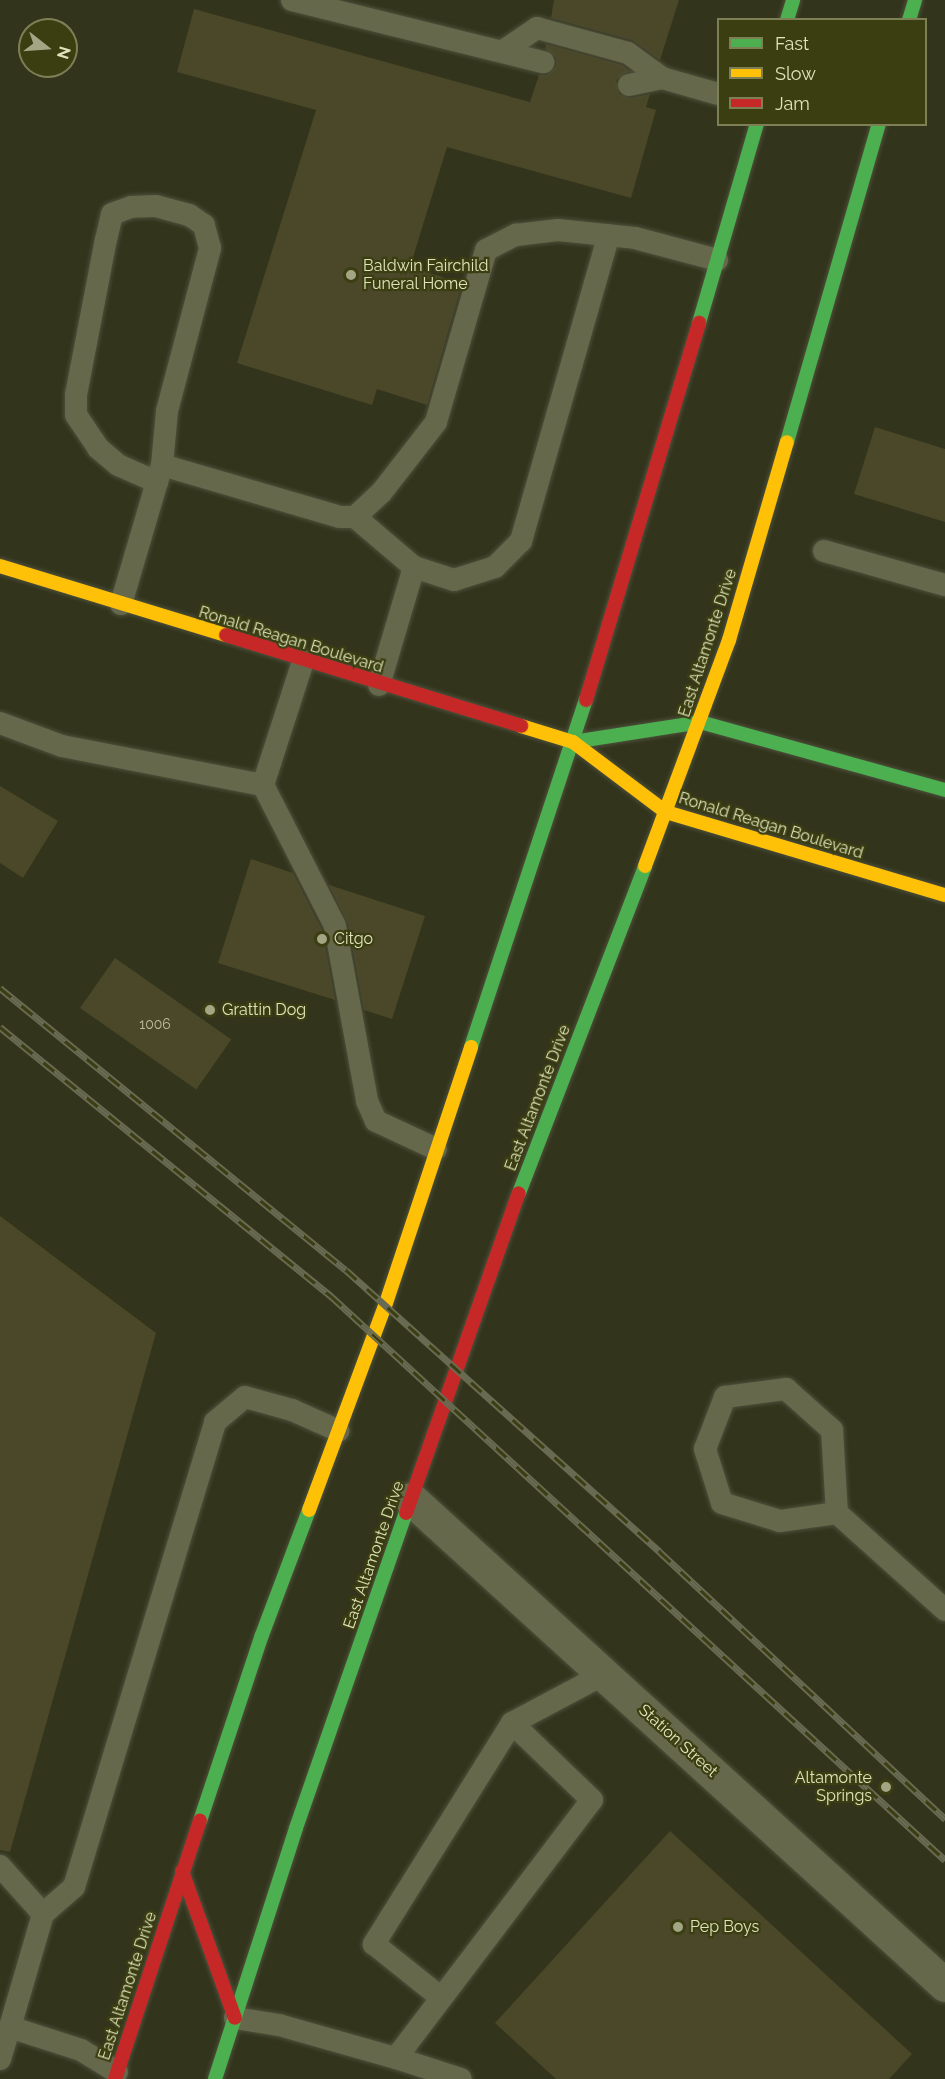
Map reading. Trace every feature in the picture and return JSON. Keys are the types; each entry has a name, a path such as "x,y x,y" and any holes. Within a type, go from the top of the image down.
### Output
{"main road":[{"path":"788,18 793,0"},
{"path":"910,18 915,0"},
{"name":"East Altamonte Drive","path":"117,2077 182,1871 262,1635 385,1306 573,742 755,126"},
{"name":"East Altamonte Drive","path":"215,2079 300,1817 538,1140 700,722 761,534 878,126"},
{"name":"Ronald Reagan Boulevard","path":"0,566 303,661 573,742 666,812 945,895"},
{"name":"Ronald Reagan Boulevard","path":"573,742 700,722 945,790"},
{"path":"182,1871 235,2018"}],"street":[{"name":"Station Street","path":"411,1498 945,1984"}],"lane":[{"path":"292,0 543,62"},
{"path":"503,51 537,28 628,53 662,78 717,94"},
{"path":"629,85 662,78"},
{"path":"121,604 159,473 167,411 210,248 209,236 204,225 189,215 156,207 131,207 112,214 76,395 76,415 98,448 118,465 159,473 340,517 355,517 414,567 454,580 495,567 521,541 609,235"},
{"path":"355,517 381,493 436,422 486,250 516,235 558,230 609,235 717,260"},
{"path":"824,551 945,585"},
{"path":"379,684 414,567"},
{"path":"303,661 263,785 334,926 367,1101 376,1121 436,1149"},
{"path":"0,723 62,746 263,785"},
{"path":"837,1513 780,1521 722,1503 705,1449 725,1397 786,1389 832,1430 837,1513 945,1610"},
{"path":"0,2059 10,2027 9,2000 43,1914 75,1887 214,1422 245,1396 292,1410 339,1431"},
{"path":"439,1996 374,1944 512,1723 604,1674"},
{"path":"396,2058 439,1996 592,1800 512,1723"},
{"path":"0,1866 43,1914"},
{"path":"235,2018 279,2025 461,2079"},
{"path":"10,2027 81,2050 117,2077"}],"building":[{"path":"554,0 679,0 660,60 632,40 551,18"},
{"path":"194,9 530,102 539,75 547,75 556,66 556,58 545,49 546,44 622,65 630,71 616,80 619,94 631,98 650,94 646,107 656,110 631,198 447,147 410,267 462,283 427,405 377,389 372,405 237,363 316,110 177,72"},
{"path":"875,427 945,449 945,522 854,494"},
{"path":"0,786 58,821 23,878 0,863"},
{"path":"251,859 293,873 322,930 335,1000 218,963"},
{"path":"329,885 425,916 392,1019 364,1010 348,924"},
{"path":"115,958 231,1039 196,1089 80,1008"},
{"path":"0,1216 156,1333 10,1852 0,1850"},
{"name":"Pep Boys","path":"670,1831 912,2054 889,2079 556,2079 495,2023"}],"railway":[{"path":"0,988 346,1270 660,1552 945,1819"},
{"path":"0,1027 331,1296 945,1860"}],"traffic: fast":[{"path":"788,18 793,0"},
{"path":"910,18 915,0"},
{"path":"699,323 756,126"},
{"path":"787,442 878,126"},
{"path":"471,1047 586,700"},
{"path":"573,742 700,722 945,790"},
{"path":"519,1193 645,866"},
{"path":"200,1821 262,1635 309,1510"},
{"path":"215,2079 296,1828 406,1513"}],"traffic: slow":[{"path":"645,866 729,640 787,442"},
{"path":"0,566 226,635"},
{"path":"521,726 573,742 666,812 945,895"},
{"path":"309,1510 385,1306 471,1047"}],"traffic: jam":[{"path":"586,700 699,323"},
{"path":"226,635 521,726"},
{"path":"406,1513 519,1193"},
{"path":"115,2079 200,1821"},
{"path":"182,1871 235,2018"}],"place":[{"name":"Baldwin Fairchild Funeral Home","path":"351,275"},
{"name":"Citgo","path":"322,939"},
{"name":"Grattin Dog","path":"210,1010"},
{"name":"Altamonte Springs","path":"886,1787"},
{"name":"Pep Boys","path":"678,1927"}]}
